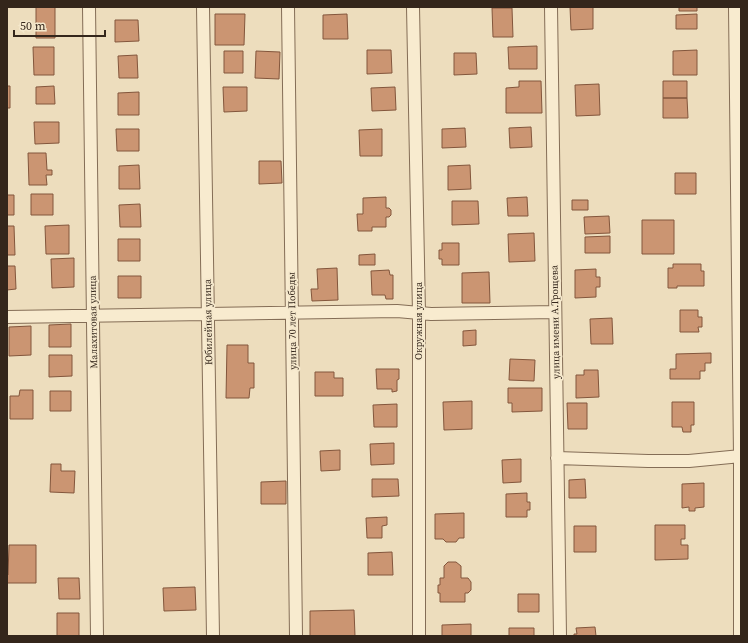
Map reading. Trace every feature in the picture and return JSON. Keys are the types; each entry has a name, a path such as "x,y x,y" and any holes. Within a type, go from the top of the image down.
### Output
{"street":[{"name":"Малахитовая улица","path":"89,7 97,636"},
{"name":"Юбилейная улица","path":"203,7 213,636"},
{"name":"улица 70 лет Победы","path":"288,7 296,636"},
{"name":"Окружная улица","path":"413,7 418,313 419,636"},
{"name":"улица имени А.Трощева","path":"551,7 560,636"},
{"path":"735,7 741,456 740,636"},
{"path":"7,317 397,311 431,314 555,312"},
{"path":"557,458 682,461 741,456"}],"building":[{"path":"36,7 55,7 55,38 36,38"},
{"path":"570,7 593,7 593,29 571,30"},
{"path":"679,7 697,7 697,11 679,11"},
{"path":"492,8 512,8 513,37 493,37"},
{"path":"215,14 245,14 244,45 215,45"},
{"path":"347,14 348,39 323,39 323,15"},
{"path":"697,14 697,29 676,29 676,15"},
{"path":"115,20 138,20 139,41 115,42"},
{"path":"537,46 537,69 509,69 508,47"},
{"path":"33,47 54,47 54,75 34,75"},
{"path":"367,50 391,50 392,73 367,74"},
{"path":"697,50 697,75 673,75 673,51"},
{"path":"224,51 243,51 243,73 224,73"},
{"path":"256,51 280,52 279,79 255,78"},
{"path":"454,53 476,53 477,74 454,75"},
{"path":"137,55 138,78 119,78 118,56"},
{"path":"519,81 541,81 542,113 506,113 506,88 519,87"},
{"path":"663,81 687,81 687,98 663,98"},
{"path":"599,84 600,115 576,116 575,85"},
{"path":"7,86 10,86 10,108 7,108"},
{"path":"54,86 55,104 36,104 36,87"},
{"path":"223,87 247,87 247,111 224,112"},
{"path":"395,87 396,110 372,111 371,88"},
{"path":"139,92 139,115 118,115 118,93"},
{"path":"663,98 687,98 688,118 663,118"},
{"path":"34,122 59,122 59,143 35,144"},
{"path":"531,127 532,147 510,148 509,128"},
{"path":"465,128 466,147 442,148 442,129"},
{"path":"116,129 139,129 139,151 117,151"},
{"path":"382,129 382,156 360,156 359,130"},
{"path":"28,153 46,153 47,170 52,170 52,175 46,175 47,185 29,185"},
{"path":"259,161 281,161 282,183 259,184"},
{"path":"139,165 140,189 119,189 119,166"},
{"path":"470,165 471,189 448,190 448,166"},
{"path":"675,173 696,173 696,194 675,194"},
{"path":"31,194 53,194 53,215 31,215"},
{"path":"7,195 14,195 14,215 7,215"},
{"path":"386,197 386,208 391,210 391,215 386,217 386,227 372,227 372,231 358,231 357,214 363,214 363,198"},
{"path":"527,197 528,216 508,216 507,198"},
{"path":"572,200 588,200 588,210 572,210"},
{"path":"452,201 478,201 479,224 452,225"},
{"path":"140,204 141,227 120,227 119,205"},
{"path":"609,216 610,233 585,234 584,217"},
{"path":"642,220 674,220 674,254 642,254"},
{"path":"69,225 69,254 46,254 45,226"},
{"path":"7,226 14,226 15,255 7,255"},
{"path":"534,233 535,261 509,262 508,234"},
{"path":"610,236 610,253 585,253 585,237"},
{"path":"118,239 140,239 140,261 118,261"},
{"path":"442,243 459,243 459,265 442,265 442,259 439,259 439,250 442,250"},
{"path":"375,254 375,265 359,265 359,255"},
{"path":"74,258 74,287 52,288 51,259"},
{"path":"673,264 701,264 701,271 704,271 704,286 677,286 677,288 668,288 668,268 673,268"},
{"path":"7,266 15,266 16,289 7,290"},
{"path":"337,268 338,300 312,301 311,289 318,289 317,269"},
{"path":"596,269 596,277 600,277 600,287 596,287 596,297 575,298 575,270"},
{"path":"389,270 390,275 393,275 393,299 386,299 385,295 372,295 371,271"},
{"path":"489,272 490,303 462,303 462,273"},
{"path":"118,276 141,276 141,298 118,298"},
{"path":"680,310 698,310 698,317 702,317 702,327 698,327 699,332 680,332"},
{"path":"612,318 613,344 591,344 590,319"},
{"path":"71,324 71,347 49,347 49,325"},
{"path":"31,326 31,355 9,356 9,327"},
{"path":"476,330 476,345 463,346 463,331"},
{"path":"227,345 248,345 248,363 254,363 254,388 250,388 249,398 226,398"},
{"path":"711,353 711,363 705,363 705,371 700,371 700,379 670,379 670,369 676,369 676,354"},
{"path":"49,355 72,355 72,376 49,377"},
{"path":"510,359 535,360 534,381 509,380"},
{"path":"376,369 399,369 397,391 392,392 392,389 377,389"},
{"path":"584,370 598,370 599,397 576,398 576,375 584,375"},
{"path":"315,372 334,372 334,378 343,378 343,396 315,396"},
{"path":"508,388 542,388 542,411 512,412 512,403 508,403"},
{"path":"20,390 33,390 33,419 10,419 10,396 19,396"},
{"path":"50,391 71,391 71,411 50,411"},
{"path":"472,401 472,429 444,430 443,402"},
{"path":"672,402 694,402 694,425 691,425 691,432 683,432 682,427 672,427"},
{"path":"567,403 587,403 587,429 568,429"},
{"path":"397,404 397,427 374,427 373,405"},
{"path":"394,443 394,464 371,465 370,444"},
{"path":"340,450 340,470 321,471 320,451"},
{"path":"521,459 521,482 503,483 502,460"},
{"path":"51,464 61,464 61,471 75,471 74,493 50,492"},
{"path":"372,479 398,479 399,496 372,497"},
{"path":"585,479 586,498 569,498 569,480"},
{"path":"286,481 286,504 261,504 261,482"},
{"path":"704,483 704,507 695,508 695,511 689,511 689,507 682,508 682,484"},
{"path":"527,493 527,502 530,502 530,510 527,510 527,517 506,517 506,494"},
{"path":"464,513 464,538 459,538 456,542 446,542 443,539 435,539 435,514"},
{"path":"387,517 387,525 382,526 382,538 367,538 366,518"},
{"path":"655,525 685,525 685,539 681,539 681,545 688,545 688,559 655,560"},
{"path":"574,526 596,526 596,552 574,552"},
{"path":"9,545 36,545 36,583 7,583"},
{"path":"392,552 393,575 368,575 368,553"},
{"path":"448,562 456,562 461,566 461,578 468,578 471,582 471,590 468,593 465,593 465,602 440,602 438,585 440,585 440,578 444,578 444,566"},
{"path":"58,578 79,578 80,599 59,599"},
{"path":"195,587 196,610 164,611 163,588"},
{"path":"518,594 539,594 539,612 518,612"},
{"path":"354,610 355,636 310,636 310,611"},
{"path":"57,613 79,613 79,636 57,636"},
{"path":"471,624 471,636 442,636 442,625"},
{"path":"595,627 596,636 574,636 574,634 577,634 576,628"},
{"path":"509,628 534,628 534,636 509,636"}]}
